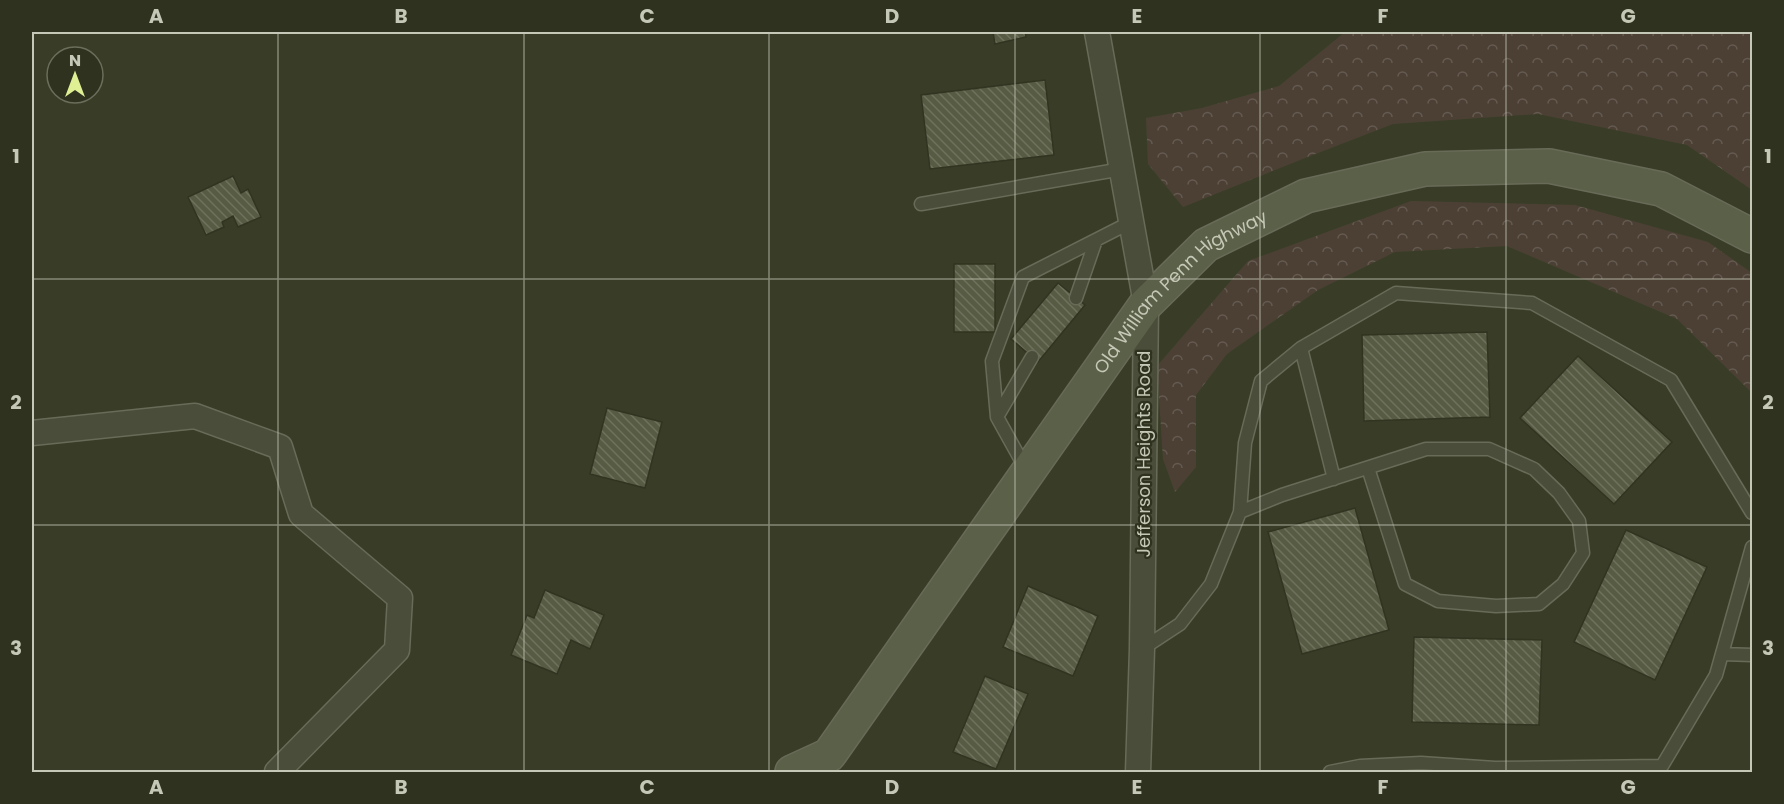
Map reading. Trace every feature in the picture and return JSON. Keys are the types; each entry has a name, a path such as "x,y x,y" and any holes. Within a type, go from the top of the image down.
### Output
{"main road":[{"name":"Old William Penn Highway","path":"792,772 831,764 1028,472 1146,304 1206,245 1306,196 1425,170 1549,166 1661,189 1752,236"}],"street":[{"name":"Jefferson Heights Road","path":"1097,32 1146,304 1142,649 1138,772"},
{"path":"32,433 195,416 280,447 301,514 400,598 397,650 277,772"}],"lane":[{"path":"921,204 1122,170"},
{"path":"1028,472 997,417 992,361 1023,277 1131,222"},
{"path":"1076,298 1096,240"},
{"path":"1142,649 1180,624 1211,584 1240,512 1245,443 1262,381 1301,348 1396,293 1532,303 1671,380 1752,513"},
{"path":"1301,348 1334,478"},
{"path":"997,417 1032,357"},
{"path":"1240,512 1282,495 1426,449 1489,449 1534,469 1559,493 1579,521 1583,554 1563,584 1539,604 1496,606 1438,601 1405,584 1368,468"},
{"path":"1330,772 1360,766 1422,763 1494,768 1662,766 1716,675 1752,547"},
{"path":"1722,654 1752,656"}],"green space":[{"path":"1345,32 1752,32 1752,190 1687,145 1538,114 1393,124 1183,207 1148,164 1146,118 1202,108 1279,86"},
{"path":"1411,201 1575,205 1708,242 1752,273 1752,393 1677,319 1507,246 1395,252 1318,290 1227,354 1196,395 1196,467 1175,492 1163,459 1157,366 1248,261"}],"building":[{"path":"993,32 1025,32 1026,37 995,44"},
{"path":"1045,80 1054,155 930,169 921,95"},
{"path":"233,176 241,193 248,189 261,217 238,227 233,216 222,222 224,227 206,235 188,197"},
{"path":"954,264 995,264 995,332 954,332"},
{"path":"1058,283 1085,305 1038,362 1011,339"},
{"path":"1487,332 1490,417 1364,421 1362,335"},
{"path":"1578,356 1672,442 1614,504 1520,418"},
{"path":"607,408 662,422 645,488 590,474"},
{"path":"1355,508 1389,630 1302,654 1268,532"},
{"path":"1626,530 1707,567 1655,680 1574,642"},
{"path":"1028,586 1098,616 1073,676 1003,647"},
{"path":"545,590 604,615 590,649 571,640 557,674 511,655 527,615 534,618"},
{"path":"1414,637 1542,640 1539,725 1412,722"},
{"path":"985,676 1028,694 996,769 953,752"}]}
